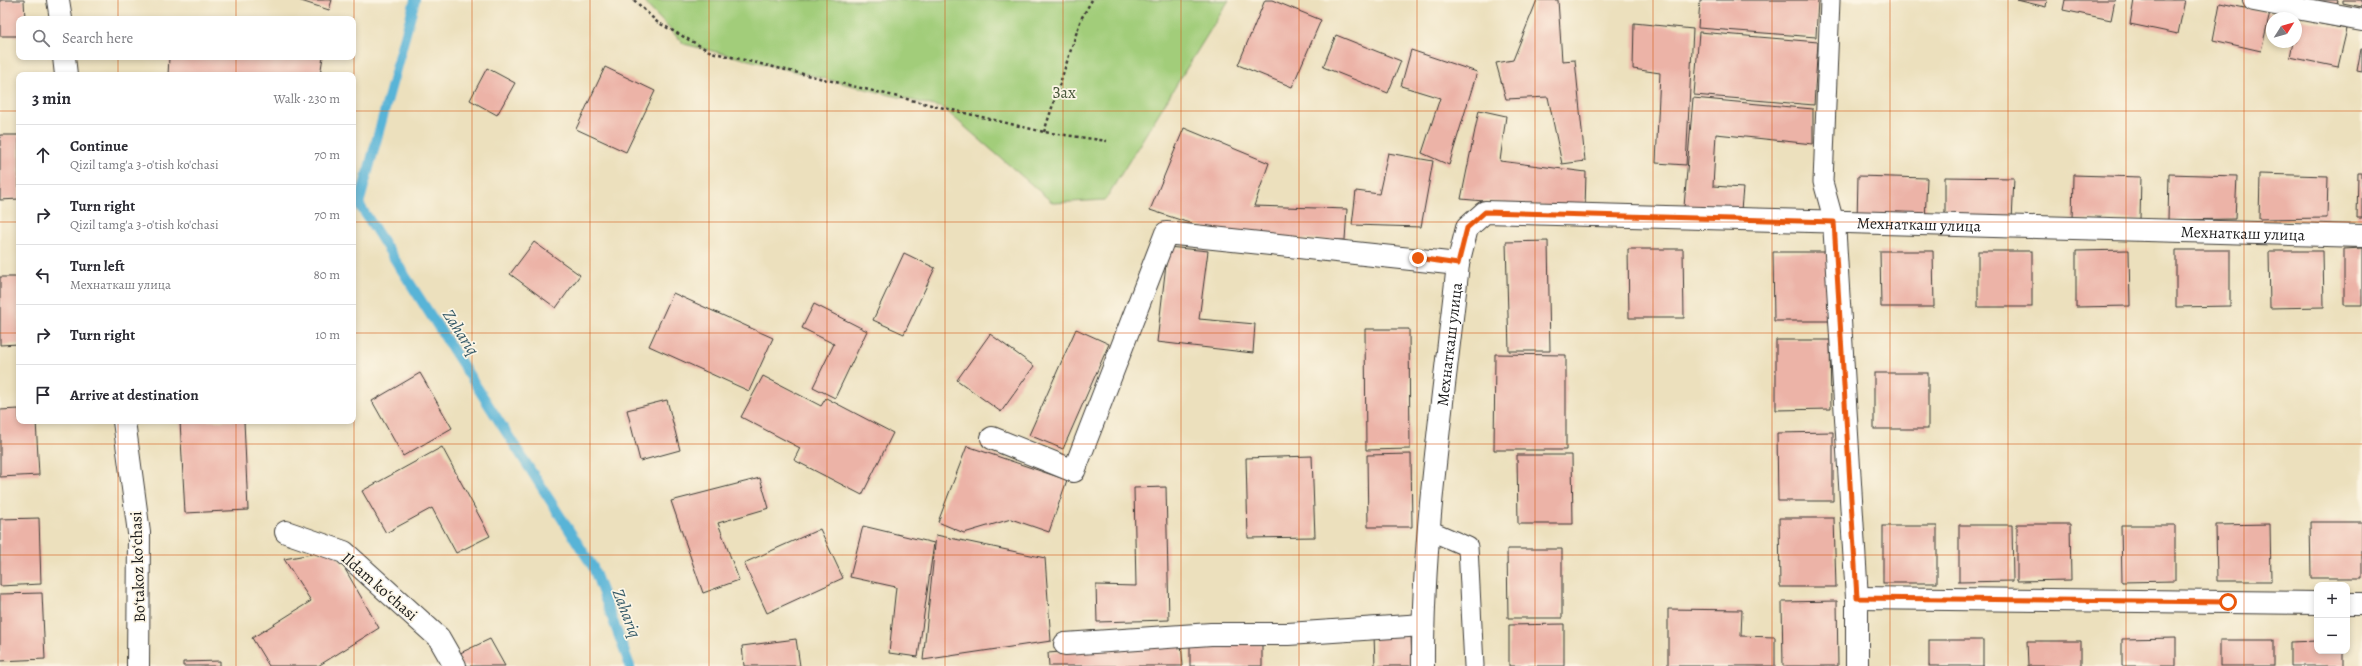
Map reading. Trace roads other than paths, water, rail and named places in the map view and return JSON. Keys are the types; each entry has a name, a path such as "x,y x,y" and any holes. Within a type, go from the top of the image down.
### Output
{"street":[{"path":"58,0 61,16"},
{"path":"2254,0 2362,20"},
{"path":"64,60 66,72"},
{"name":"Мехнаткаш улица","path":"1423,666 1423,624 1429,530 1458,264 1467,228 1485,212 2362,236"},
{"path":"1834,222 1857,598 1857,666"},
{"path":"992,438 1074,471 1166,233 1458,264"},
{"name":"Boʻtakoz koʻchasi","path":"124,424 139,533 138,666"},
{"name":"Ildam koʻchasi","path":"286,532 344,552 439,638 455,666"},
{"path":"1857,598 2314,604"},
{"path":"2350,604 2362,604"},
{"path":"1065,644 1211,634 1288,634 1423,624"}],"lane":[{"path":"1830,0 1823,182 1834,222"},
{"path":"1429,530 1468,547 1474,666"}],"waterway":[{"name":"Zahariq","path":"415,0 359,204 593,567 630,666"}],"park label":[{"name":"Зах","path":"1064,92"}]}
